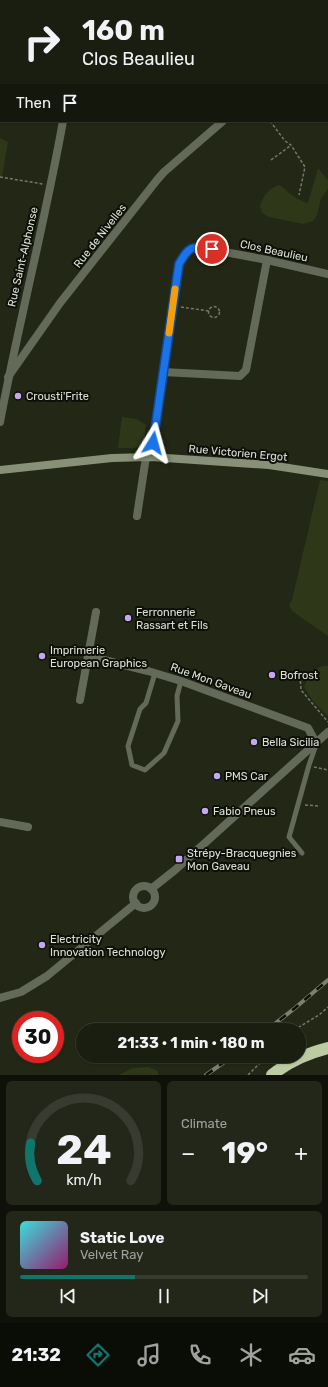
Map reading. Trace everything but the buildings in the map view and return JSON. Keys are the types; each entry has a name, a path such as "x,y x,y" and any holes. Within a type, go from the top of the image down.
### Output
{"highway":[{"path":"272,1075 302,1057 328,1048"},
{"path":"284,1075 304,1064 328,1057"}],"street":[{"name":"Rue Saint-Alphonse","path":"0,422 8,377 63,122"},
{"name":"Rue de Nivelles","path":"8,377 60,303 157,180 164,172 222,122"},
{"name":"Clos Beaulieu","path":"148,457 163,372 179,264 187,251 198,247 267,260 328,274"},
{"path":"163,372 240,376 246,370 267,260"},
{"path":"137,516 148,457"},
{"name":"Rue Victorien Ergot","path":"0,470 112,458 148,457 269,465 328,474"},
{"path":"80,700 96,612"},
{"name":"Rue Mon Gaveau","path":"88,656 181,681 308,728 316,743"},
{"path":"152,889 328,732"},
{"path":"0,822 28,827"},
{"path":"141,886 152,889 155,895 154,902 152,904 142,907 136,903 134,897 136,890 141,886"},
{"path":"0,998 21,992 47,976 136,903"}],"lane":[{"path":"155,673 146,703 140,710 128,746 132,766 145,770 164,753 178,721 177,696 181,681"},
{"path":"302,853 289,837 316,743"}],"path":[{"path":"271,122 285,141 291,145 305,167 306,170 299,196"},
{"path":"270,160 291,145"},
{"path":"0,177 50,186"},
{"path":"173,305 209,311"},
{"path":"212,307 216,307 219,309 220,313 218,316 213,318 209,314 209,311 212,307"},
{"path":"300,676 301,690 328,722"},
{"path":"309,765 328,770"},
{"path":"298,805 319,806"},
{"path":"306,1023 319,1015 328,1007"},
{"path":"248,1075 260,1063"}],"green space":[{"path":"0,138 8,142 2,177 0,177"},
{"path":"318,168 328,180 328,189 321,198 317,215 313,221 303,224 269,217 262,213 260,206 265,196 272,188 279,185 294,197 308,203"},
{"path":"122,417 136,419 146,425 144,439 140,446 132,448 118,448"},
{"path":"320,480 328,481 328,636 292,611 289,605 292,600"},
{"path":"323,666 328,666 328,716 313,701 304,687 311,674 316,669"},
{"path":"148,1067 158,1071 158,1075 119,1075 133,1068"}],"railway":[{"path":"276,1023 328,980"},
{"path":"206,1075 223,1063"}],"slow traffic":[{"path":"169,333 175,289"}],"place":[{"name":"Crousti'Frite","path":"18,396"},
{"name":"Ferronnerie Rassart et Fils","path":"128,618"},
{"name":"Imprimerie European Graphics","path":"42,656"},
{"name":"Bofrost","path":"272,675"},
{"name":"Bella Sicilia","path":"254,742"},
{"name":"PMS Car","path":"217,776"},
{"name":"Fabio Pneus","path":"205,811"},
{"name":"Strépy-Bracquegnies Mon Gaveau","path":"179,859"},
{"name":"Electricity Innovation Technology","path":"42,945"}],"route":[{"path":"153,443 179,264 187,251 198,247 212,249"}]}
